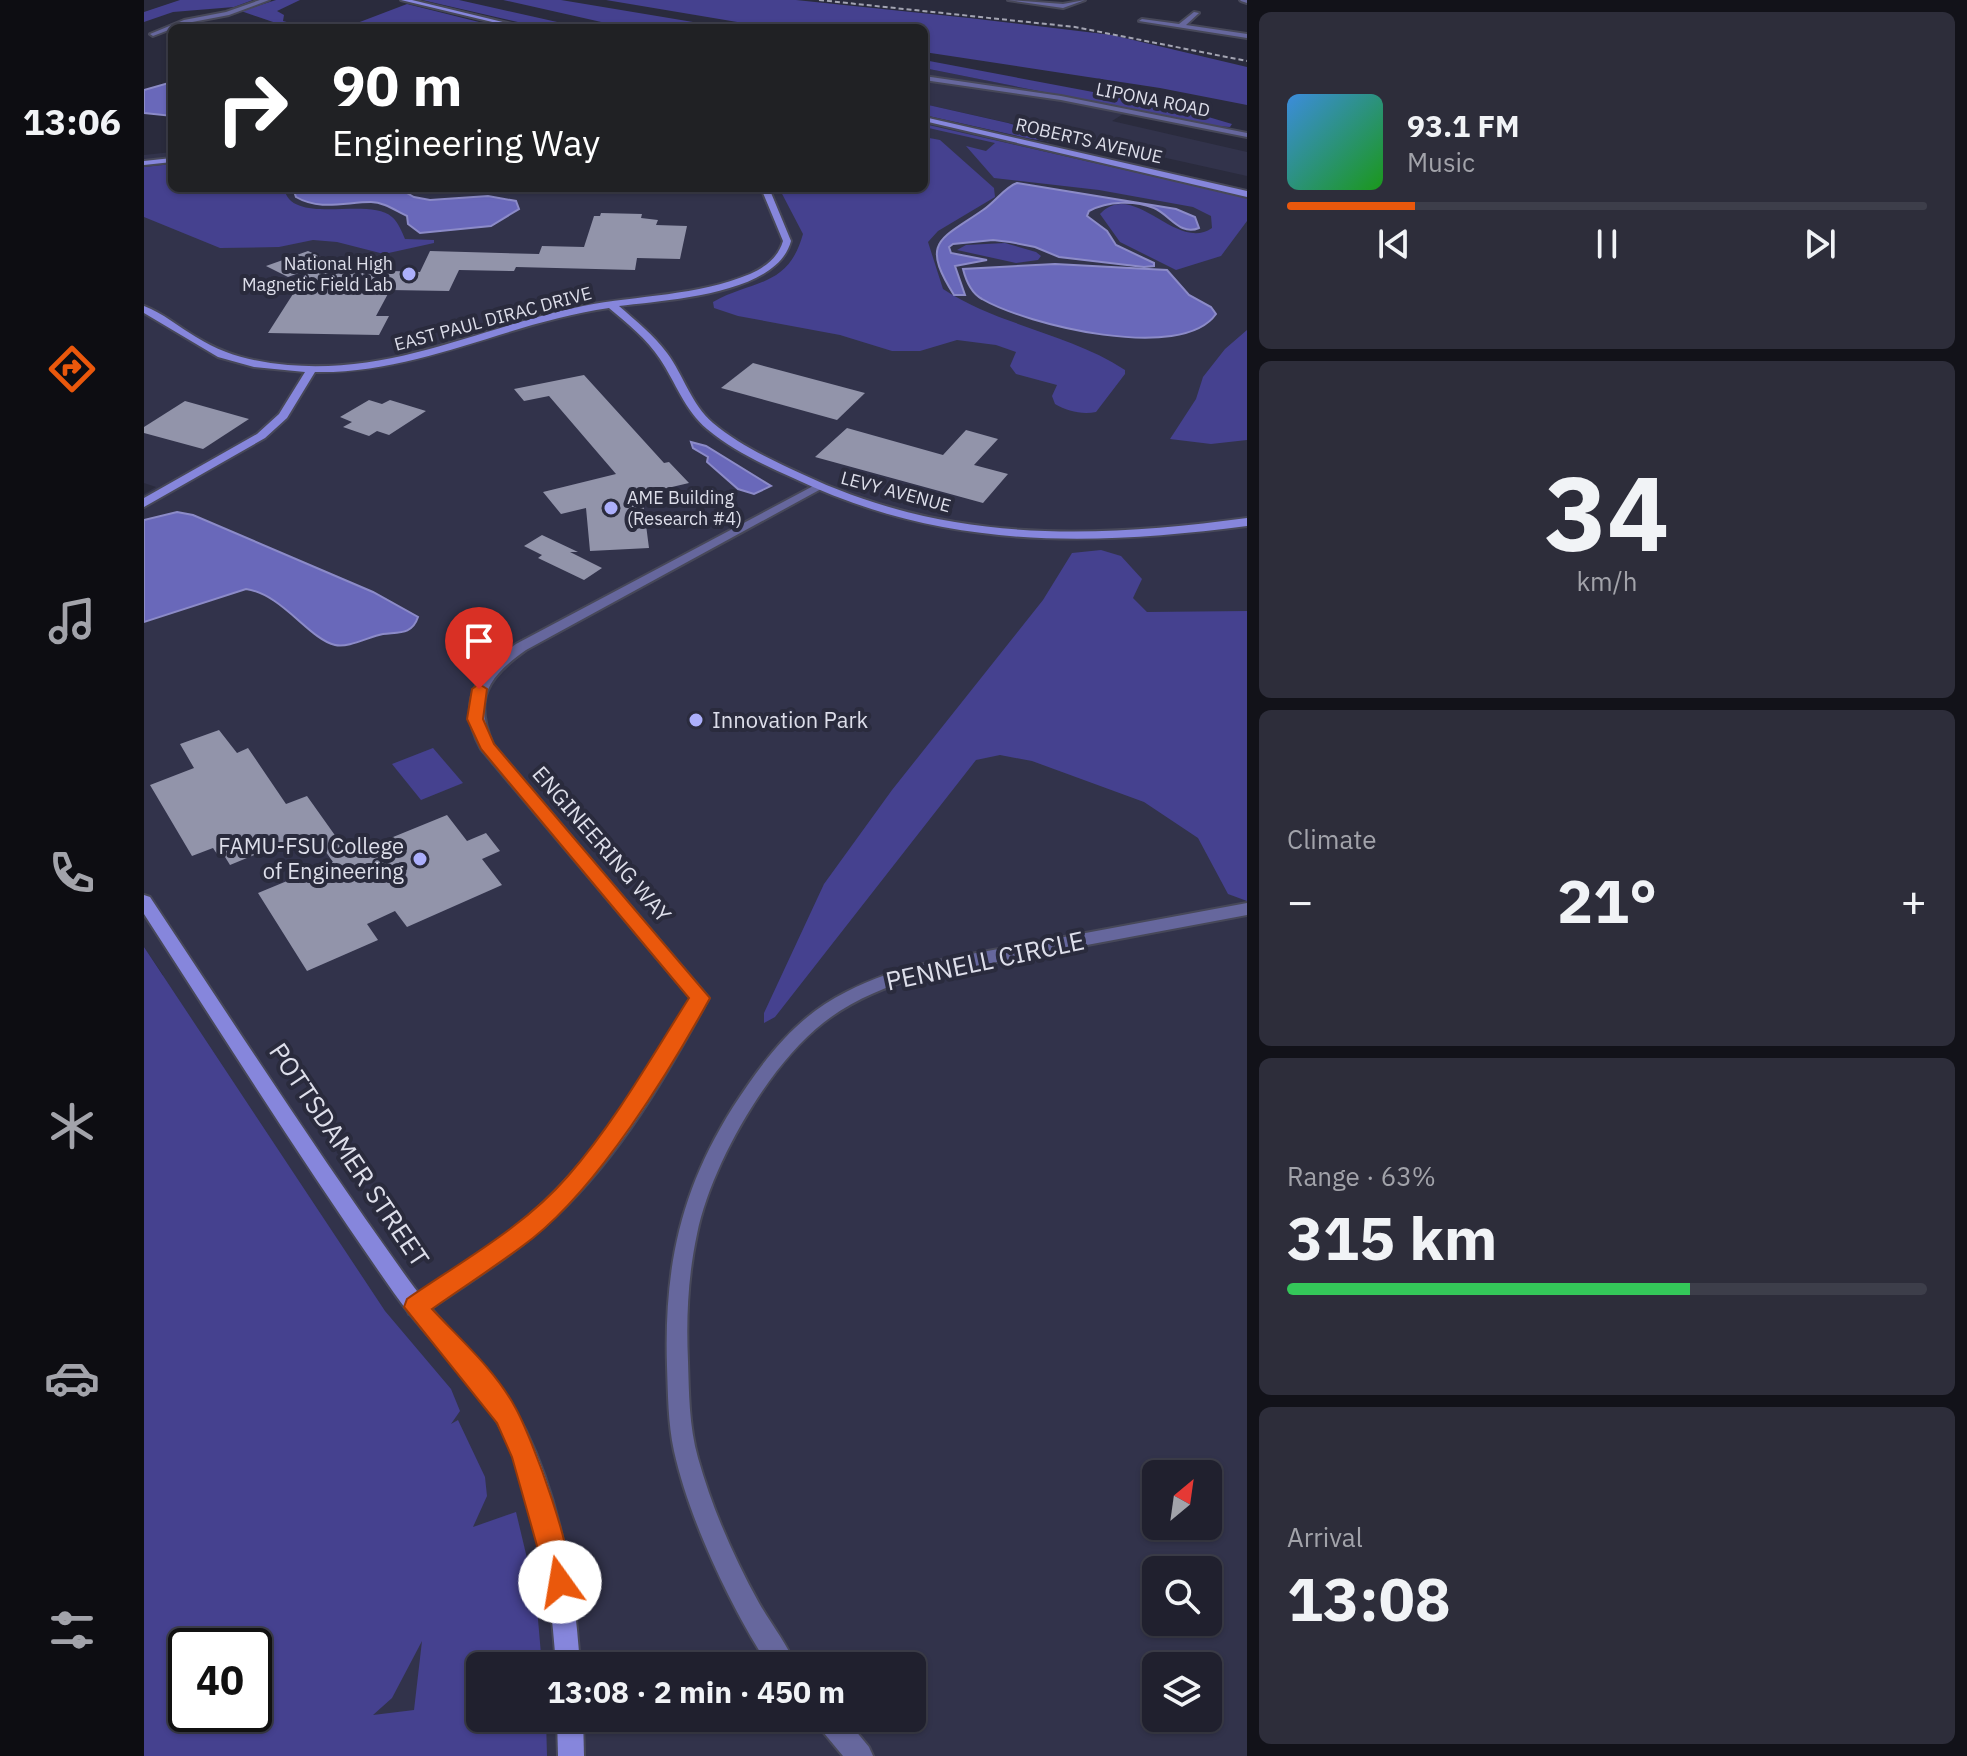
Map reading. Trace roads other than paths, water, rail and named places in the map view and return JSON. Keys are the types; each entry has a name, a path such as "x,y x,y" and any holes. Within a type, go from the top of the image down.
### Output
{"street":[{"path":"178,24 227,14 266,0"},
{"path":"404,0 508,24"},
{"path":"1011,0 1072,5 1082,0"},
{"path":"1181,26 1196,13"},
{"path":"1142,21 1247,36"},
{"path":"153,34 168,28"},
{"name":"LIPONA ROAD","path":"928,79 1061,98 1244,132"},
{"name":"ROBERTS AVENUE","path":"928,120 1247,194"},
{"path":"144,163 168,160"},
{"name":"EAST PAUL DIRAC DRIVE","path":"144,309 214,352 252,363 311,370 348,369 408,361 555,316 724,285 772,265 785,252 787,241 767,192"},
{"name":"LEVY AVENUE","path":"611,304 664,356 679,390 704,421 742,448 817,487 912,519 1034,537 1114,538 1247,522"},
{"path":"144,503 268,430 283,416 311,370"},
{"name":"ENGINEERING WAY","path":"416,1307 525,1230 575,1184 629,1110 700,998 486,746 475,719 479,689 496,665 521,647 817,487"},
{"name":"POTTSDAMER STREET","path":"144,901 363,1233 416,1307 484,1384 506,1415 524,1456 549,1534 560,1582 567,1652"},
{"name":"PENNELL CIRCLE","path":"775,1652 741,1599 725,1563 691,1472 680,1413 674,1324 685,1237 707,1171 734,1120 769,1070 806,1027 827,1011 873,986 922,970 1247,909"},
{"path":"570,1732 571,1756"},
{"path":"840,1732 860,1756"}],"railway":[{"path":"819,0 1075,27 1247,61"}],"place":[{"name":"National High Magnetic Field Lab","path":"409,274"},
{"name":"AME Building (Research #4)","path":"611,508"},
{"name":"Innovation Park","path":"696,720"},
{"name":"FAMU-FSU College of Engineering","path":"420,859"}]}
